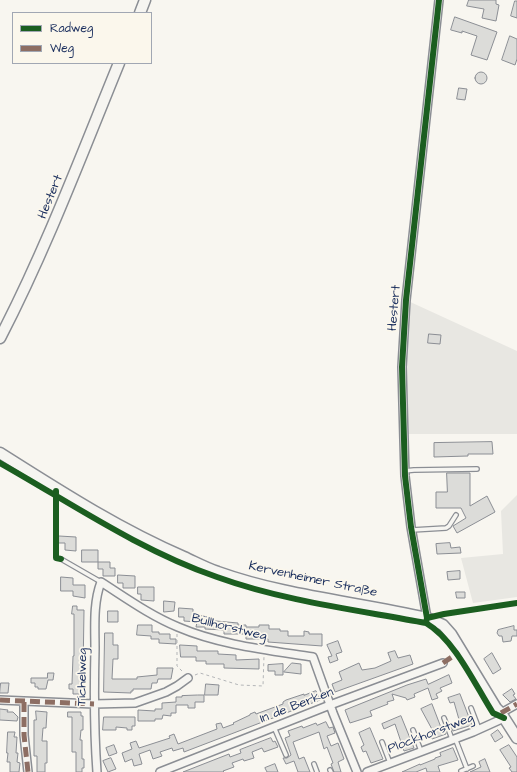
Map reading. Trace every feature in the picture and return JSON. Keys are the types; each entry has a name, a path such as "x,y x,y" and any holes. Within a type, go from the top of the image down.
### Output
{"main road":[{"path":"140,12 145,0"},
{"name":"Hestert","path":"0,338 39,258 61,208 119,64"},
{"name":"Kervenheimer Straße","path":"0,453 110,520 154,544 217,572 286,591 427,618 443,625 517,738"}],"street":[{"name":"Hestert","path":"427,618 412,530 404,471 402,367 406,300 439,0"},
{"name":"Büllhorstweg","path":"101,582 139,606 178,627 209,638 313,657 330,705"},
{"name":"Tichelweg","path":"97,772 94,734 95,619 97,593 101,582"},
{"name":"In de Berken","path":"160,772 330,705 443,663"},
{"path":"0,700 94,704 135,703 166,692 178,686 188,678"},
{"path":"24,702 24,735 28,772"},
{"name":"Plockhorstweg","path":"367,772 479,729 503,716 517,704"},
{"path":"330,705 357,772"}],"lane":[{"path":"404,471 477,469"},
{"path":"412,530 446,528 456,515"},
{"path":"61,559 101,582"},
{"path":"471,708 479,729"},
{"path":"444,718 467,769"},
{"path":"274,727 286,755"},
{"path":"413,730 421,751"},
{"path":"382,742 390,763"},
{"path":"314,764 317,772"},
{"path":"461,771 474,766"}],"path":[{"path":"178,627 177,666 188,678 200,673 239,685 263,686 265,649"}],"shaded area":[{"path":"406,300 517,351 517,434 404,434"},
{"path":"517,495 517,597 473,603 461,558 503,554 501,511"}],"building":[{"path":"469,0 496,0 496,4 499,5 496,21 482,18 484,9 467,6"},
{"path":"515,1 517,1 517,18 511,16"},
{"path":"455,17 497,32 487,60 471,55 477,36 462,31 462,33 451,30"},
{"path":"510,36 517,39 517,59 515,65 502,60"},
{"path":"479,72 483,72 487,78 483,84 479,84 475,80 475,76"},
{"path":"459,88 467,89 465,100 457,99"},
{"path":"429,334 441,335 440,344 428,343"},
{"path":"492,442 493,454 468,454 468,456 434,457 434,443"},
{"path":"447,473 470,473 470,506 487,496 495,512 457,533 453,526 466,518 461,508 436,508 436,492 447,492"},
{"path":"59,536 76,537 76,551 65,550 65,543 59,543"},
{"path":"450,543 451,548 460,547 461,553 437,554 436,544"},
{"path":"82,550 98,550 98,562 82,562"},
{"path":"98,562 110,562 110,568 115,568 115,576 103,576 103,569 98,569"},
{"path":"460,571 460,579 448,580 447,572"},
{"path":"118,575 135,576 135,588 123,588 123,583 118,583"},
{"path":"61,577 73,578 73,585 85,585 85,598 73,596 73,591 61,591"},
{"path":"138,587 154,587 154,601 141,600 141,594 138,594"},
{"path":"456,592 465,592 465,598 457,598"},
{"path":"164,601 175,602 174,611 164,612"},
{"path":"73,606 77,606 77,610 84,610 83,674 81,694 73,694 73,689 69,689 69,684 72,684 74,656"},
{"path":"179,608 193,609 193,615 205,616 205,620 238,623 238,625 246,625 246,627 269,625 269,629 288,631 288,636 304,636 304,631 309,632 309,634 322,634 322,646 268,642 268,639 246,639 246,634 224,634 224,630 196,627 197,622 184,621 184,617 179,617"},
{"path":"108,611 118,611 118,622 108,622"},
{"path":"138,625 152,625 152,632 159,632 159,634 170,634 170,639 176,639 176,644 159,643 159,639 151,639 151,636 137,635"},
{"path":"514,626 514,630 517,630 517,636 512,636 511,641 503,642 502,636 499,636 497,633 498,630"},
{"path":"105,633 113,633 113,645 118,645 118,659 113,659 112,679 137,679 137,677 157,675 157,668 173,668 171,679 158,679 157,683 152,683 151,689 133,689 131,693 104,692"},
{"path":"338,641 342,652 336,654 338,660 330,663 328,657 332,656 327,645"},
{"path":"180,645 197,646 197,651 218,651 218,654 236,655 236,660 259,659 259,669 224,668 224,664 206,664 206,661 196,661 196,657 181,657"},
{"path":"395,651 398,658 410,655 413,664 335,692 332,684 342,680 339,672 359,663 362,670 375,668 391,661 388,653"},
{"path":"492,653 501,669 493,674 484,659"},
{"path":"292,663 301,664 301,674 284,672"},
{"path":"283,664 283,675 275,675 275,671 268,671 268,665"},
{"path":"48,673 54,673 53,680 48,680 46,689 38,689 38,687 35,687 35,683 31,683 31,678 47,678"},
{"path":"449,675 452,683 440,688 442,691 436,694 438,698 432,700 428,688 414,694 415,697 407,700 406,698 392,694 394,700 370,711 372,716 350,723 345,710 407,685 426,679 428,684"},
{"path":"1,683 9,683 8,693 0,693"},
{"path":"206,684 219,685 218,695 205,695"},
{"path":"512,689 515,694 513,695 516,699 510,702 503,695"},
{"path":"316,691 320,700 184,752 183,748 173,751 172,748 160,752 162,756 153,759 150,750 139,754 142,764 134,766 132,759 125,762 122,753 132,749 130,743 136,741 139,748 170,738 169,736 174,734 178,744 217,729 216,724 221,723 223,728 234,724 233,723 255,712 256,714 283,704 286,700"},
{"path":"460,694 472,725 453,731 451,727 460,723 454,702 450,703 448,698"},
{"path":"204,695 204,702 195,702 195,708 188,708 188,705 176,705 176,713 171,713 171,716 163,715 162,719 155,719 155,721 138,721 138,710 155,711 155,709 162,709 162,703 176,702 176,697"},
{"path":"432,704 442,730 445,729 446,734 432,739 430,735 434,733 421,709"},
{"path":"0,709 8,710 7,712 13,712 18,717 17,721 0,720"},
{"path":"36,711 47,712 46,728 43,728 42,741 47,741 47,763 45,763 45,772 37,772 37,756 34,756 34,720 36,720"},
{"path":"68,712 81,712 81,716 83,716 83,730 81,730 80,740 82,740 82,759 84,759 84,768 82,768 82,772 76,772 76,752 72,752 72,717 68,717"},
{"path":"401,716 414,748 404,751 395,724 384,729 382,724"},
{"path":"104,717 135,717 135,726 132,726 132,730 116,727 116,730 103,730"},
{"path":"326,722 329,728 333,727 335,733 327,736 331,746 338,743 344,759 338,762 341,772 334,772 331,764 333,763 327,747 324,749 319,732 293,742 299,759 304,757 310,772 298,772 294,761 286,764 283,758 287,758 291,755 285,738 290,736 288,731 302,726 303,728 316,723 317,725"},
{"path":"370,728 383,759 371,763 366,751 363,752 361,747 364,745 359,733"},
{"path":"498,730 503,737 495,742 491,735"},
{"path":"8,732 15,732 14,737 17,737 16,753 18,753 17,762 20,763 19,772 10,772 10,762 7,762"},
{"path":"271,738 273,742 275,741 278,747 264,752 262,748 252,752 254,758 244,761 243,759 232,763 234,767 223,771 224,772 183,772 229,754 230,757 241,753 240,750"},
{"path":"114,745 117,753 109,756 106,748"},
{"path":"509,745 517,757 517,772 512,772 509,768 511,767 500,750"},
{"path":"453,748 458,760 438,766 440,772 427,772 426,768 416,772 402,772 435,759 441,756 440,753"},
{"path":"111,758 116,769 108,772 103,761"},
{"path":"485,759 490,772 470,772 481,767 479,762"},
{"path":"275,764 278,772 267,772 265,768"}],"marked path":[{"path":"443,663 459,652"},
{"path":"0,700 94,704"},
{"path":"24,702 24,735 28,772"},
{"path":"501,713 517,704"}],"cycle path":[{"path":"427,618 411,527 405,476 402,367 406,300 439,0"},
{"path":"0,463 133,540 188,566 217,577 294,599 426,623 427,618"},
{"path":"56,491 56,558 61,559"},
{"path":"427,618 517,603"},
{"path":"426,623 446,640 464,664 493,713 504,718"}]}
